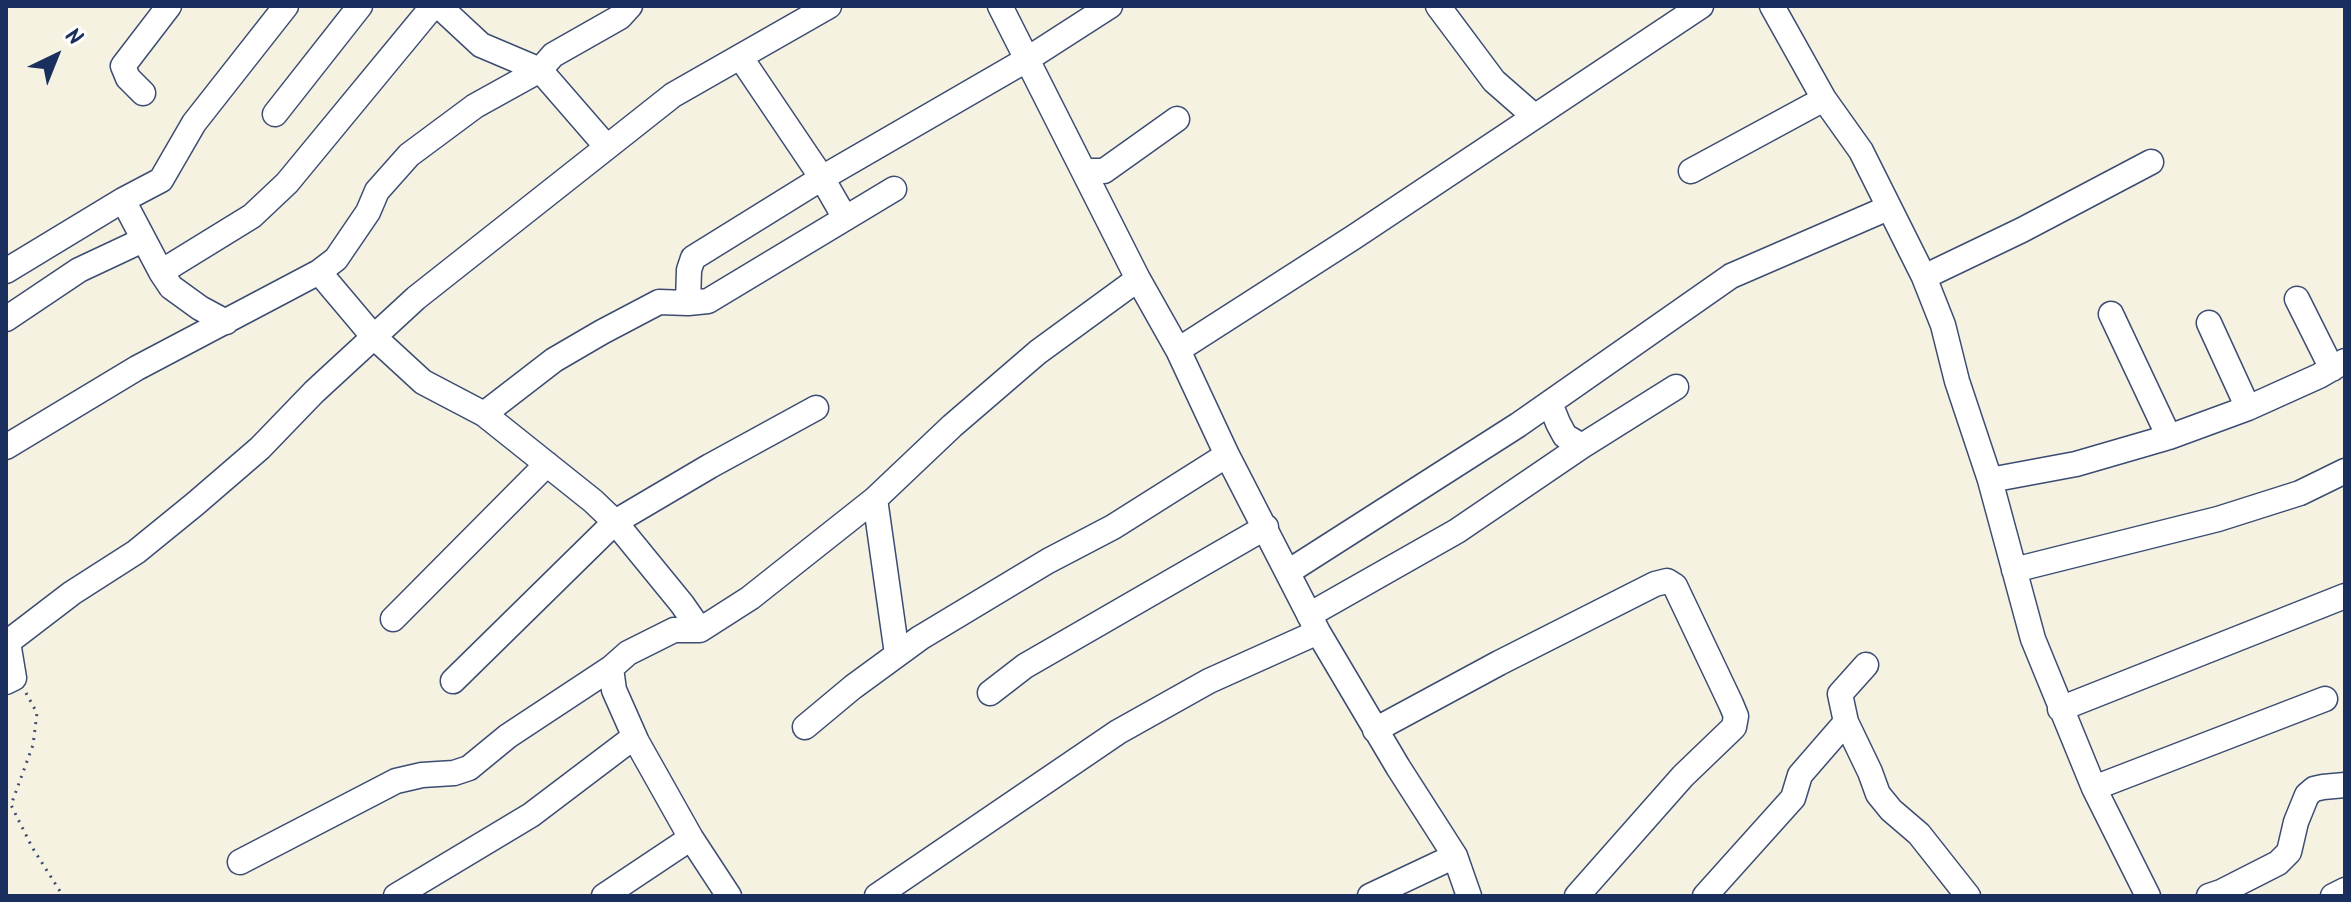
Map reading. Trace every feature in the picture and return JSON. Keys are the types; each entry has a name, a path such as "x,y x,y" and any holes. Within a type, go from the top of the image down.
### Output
{"street":[{"path":"143,93 128,78 123,66 169,6"},
{"path":"6,271 123,200 156,184 166,175 194,123 286,6"},
{"path":"275,114 360,6"},
{"path":"161,272 252,216 287,183 436,6 481,45 540,70 606,146"},
{"path":"6,447 137,368 319,272 336,259 368,212 377,191 409,155 475,106 540,70 553,55 620,17 630,6"},
{"path":"10,680 7,640 136,552 195,504 260,448 373,336 416,298 673,95 829,6"},
{"path":"1000,6 1138,279 1178,350 1227,455 1314,623 1375,730 1455,856 1469,896"},
{"path":"688,303 689,270 693,258 822,178 1026,60 1110,6"},
{"path":"1438,6 1494,81 1534,116"},
{"path":"1178,350 1701,6"},
{"path":"1772,6 1824,99 1861,151 1924,277 1943,325 1957,381 1990,480 2033,639 2094,788 2148,896"},
{"path":"741,58 822,178 845,218"},
{"path":"1691,171 1824,99"},
{"path":"1084,171 1104,171 1177,119"},
{"path":"1924,277 1987,248 2151,162"},
{"path":"484,414 554,360 602,332 659,302 708,301 894,189"},
{"path":"123,200 171,287 226,322"},
{"path":"1288,572 1550,403 1731,276 1888,208"},
{"path":"6,319 79,270 143,240"},
{"path":"319,272 373,336 423,382 484,414 593,501 615,522 700,630"},
{"path":"240,862 396,781 469,768 508,736 611,668 628,653 674,630 700,630 750,598 875,499 952,426 1038,352 1138,279"},
{"path":"1990,480 2076,464 2169,437 2248,408 2338,365 2297,299"},
{"path":"2111,314 2169,437"},
{"path":"2209,323 2248,408"},
{"path":"888,893 1118,732 1314,623 1676,387"},
{"path":"1550,403 1565,436 1582,446"},
{"path":"453,681 615,522 816,408"},
{"path":"805,727 920,638 1048,561 1113,527 1227,455"},
{"path":"393,619 547,464"},
{"path":"2014,570 2218,519 2300,493 2345,471"},
{"path":"875,499 897,654"},
{"path":"990,693 1025,666 1266,527"},
{"path":"1375,730 1655,584 1667,581 1675,586 1731,704 1736,716 1734,727 1657,804 1577,896"},
{"path":"2060,709 2345,596"},
{"path":"1866,665 1840,694 1846,722 1878,794 1919,834 1968,896"},
{"path":"611,668 614,690 634,737 691,838 729,896"},
{"path":"2094,788 2325,699"},
{"path":"1705,896 1793,798 1800,775 1846,722"},
{"path":"396,896 531,815 634,737"},
{"path":"2209,896 2278,863 2289,852 2307,795 2314,789 2345,785"},
{"path":"604,896 691,838"},
{"path":"1370,896 1455,856"},
{"path":"2333,896 2345,890"}],"path":[{"path":"10,680 22,687 37,713 33,745 11,805 32,847 63,896"}]}
